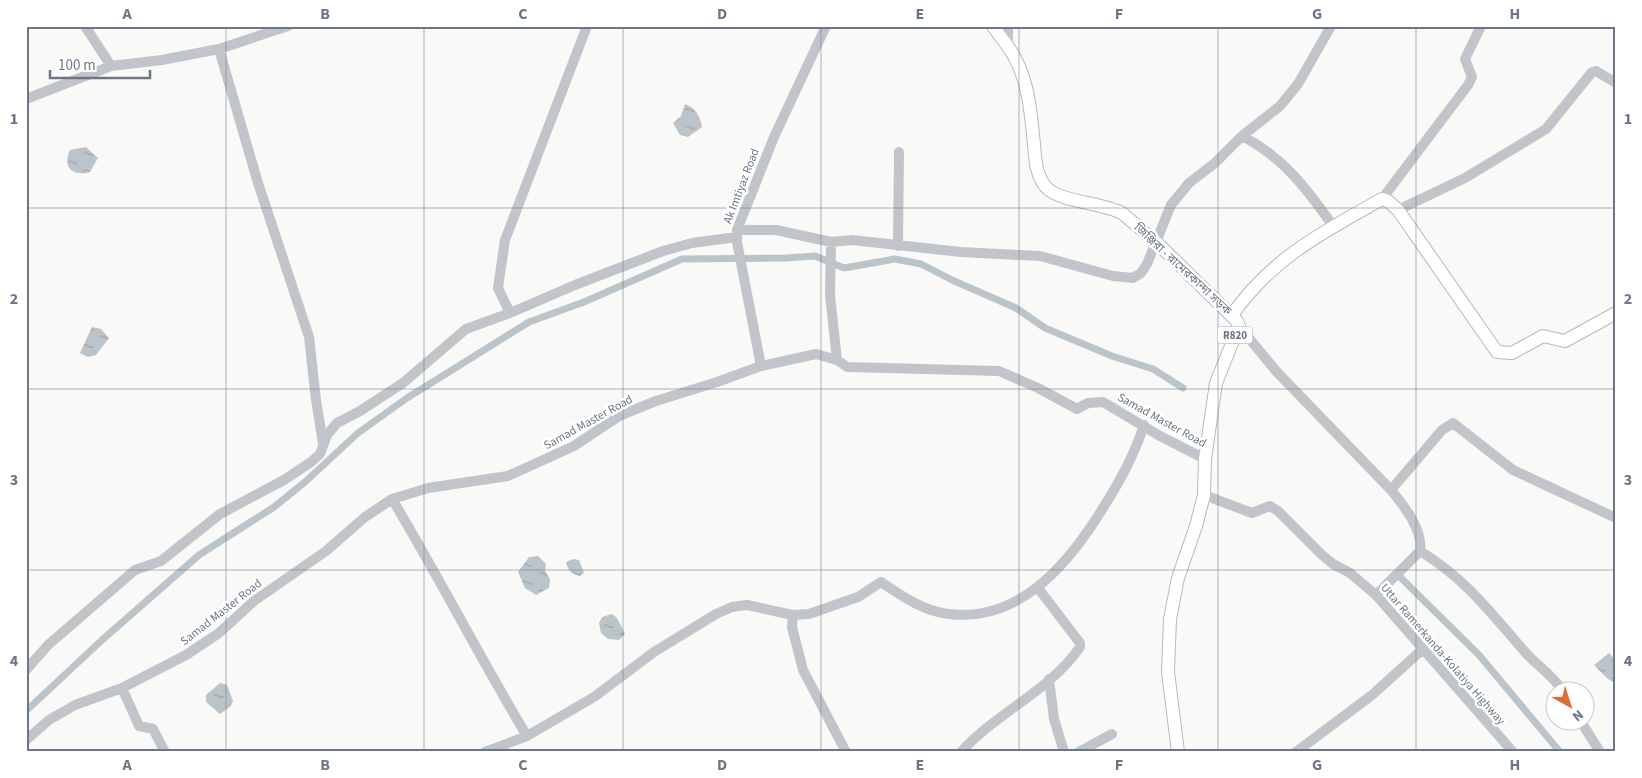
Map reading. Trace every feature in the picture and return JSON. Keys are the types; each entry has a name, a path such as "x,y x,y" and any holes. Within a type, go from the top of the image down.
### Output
{"main road":[{"name":"জিঞ্জিরা - রামেরকান্দা সড়ক","path":"993,26 1008,45 1021,69 1028,97 1035,162 1041,180 1048,189 1058,194 1110,207 1122,213 1156,242 1232,315 1239,326 1216,383 1205,459 1204,495 1196,526 1178,578 1170,620 1168,672 1178,752"},
{"path":"1232,315 1248,292 1281,260 1333,226 1382,199 1388,201 1398,210 1497,352 1512,353 1543,336 1564,341 1616,313"}],"street":[{"path":"85,26 111,66"},
{"path":"26,99 111,66 162,60 218,49 288,26"},
{"path":"510,314 498,288 499,266 505,240 586,26"},
{"name":"Ak Imtiyaz Road","path":"761,366 737,236 774,137 826,26"},
{"path":"1008,26 1008,45"},
{"path":"26,670 48,645 135,570 161,561 220,514 301,470 320,454 327,434 337,423 360,411 403,383 466,328 510,314 575,285 663,251 692,243 776,230 832,242 852,240 898,246 1040,256 1113,276 1133,278 1141,273 1171,205 1189,184 1215,163 1242,136 1280,106 1298,84 1331,26"},
{"path":"1382,199 1468,85 1472,77 1465,59 1481,26"},
{"path":"218,49 258,183 309,337 323,444"},
{"path":"1398,210 1465,178 1546,130 1592,72 1596,71 1616,82"},
{"path":"1242,136 1263,146 1277,158 1314,199 1333,226"},
{"path":"898,246 899,152"},
{"path":"832,242 829,269 832,327 837,360"},
{"path":"1239,326 1276,371 1391,490 1406,508 1421,541 1420,550 1376,594"},
{"name":"Samad Master Road","path":"26,740 49,720 76,704 122,688 162,668 219,633 254,601 326,551 365,517 392,499 428,488 508,476 574,446 619,416 656,401 718,382 761,366 816,354 837,360 847,367 999,371 1038,388 1077,410 1088,403 1103,402 1160,436 1205,459"},
{"path":"1391,490 1442,430 1448,424 1453,423 1513,470 1616,518"},
{"path":"485,752 527,736 594,697 654,652 716,614 732,607 747,606 794,615 809,614 858,597 881,582 928,609 950,614 980,613 1004,607 1038,588 1078,547 1121,481 1144,425"},
{"name":"Uttar Ramerkanda-Kolatiya Highway","path":"1204,495 1252,513 1270,506 1278,511 1333,564 1350,572 1376,594 1513,752"},
{"path":"392,499 435,570 486,667 527,736"},
{"path":"1420,550 1447,568 1492,611 1526,653 1556,680"},
{"path":"961,752 989,725 1049,679 1078,650 1080,643 1038,588"},
{"path":"794,615 792,626 803,670 846,752"},
{"path":"1296,752 1372,695 1423,649"},
{"path":"1049,679 1054,719 1064,752"},
{"path":"122,688 139,726 153,729 165,752"},
{"path":"1586,730 1600,752"},
{"path":"1079,752 1112,734"}],"water":[{"path":"685,104 697,113 702,127 688,137 680,135 673,123 681,116"},
{"path":"86,147 98,158 90,172 74,172 68,166 67,161 70,150"},
{"path":"92,327 101,329 109,338 96,355 88,357 80,353"},
{"path":"538,556 546,564 545,571 550,579 549,588 536,595 525,588 518,572 529,557"},
{"path":"573,559 579,560 584,573 580,576 568,568 566,562"},
{"path":"612,614 617,618 625,634 619,640 608,639 601,633 599,623 602,617"},
{"path":"1609,653 1616,660 1616,684 1594,665"},
{"path":"220,683 227,685 233,701 230,707 220,714 206,702 206,695"}],"waterway":[{"path":"26,711 102,640 199,555 274,507 305,482 358,433 407,398 529,322 584,302 682,259 815,256 844,268 895,259 921,264 1016,308 1045,328 1112,356 1153,369 1183,388"},
{"path":"1398,575 1479,655 1560,752"}]}
